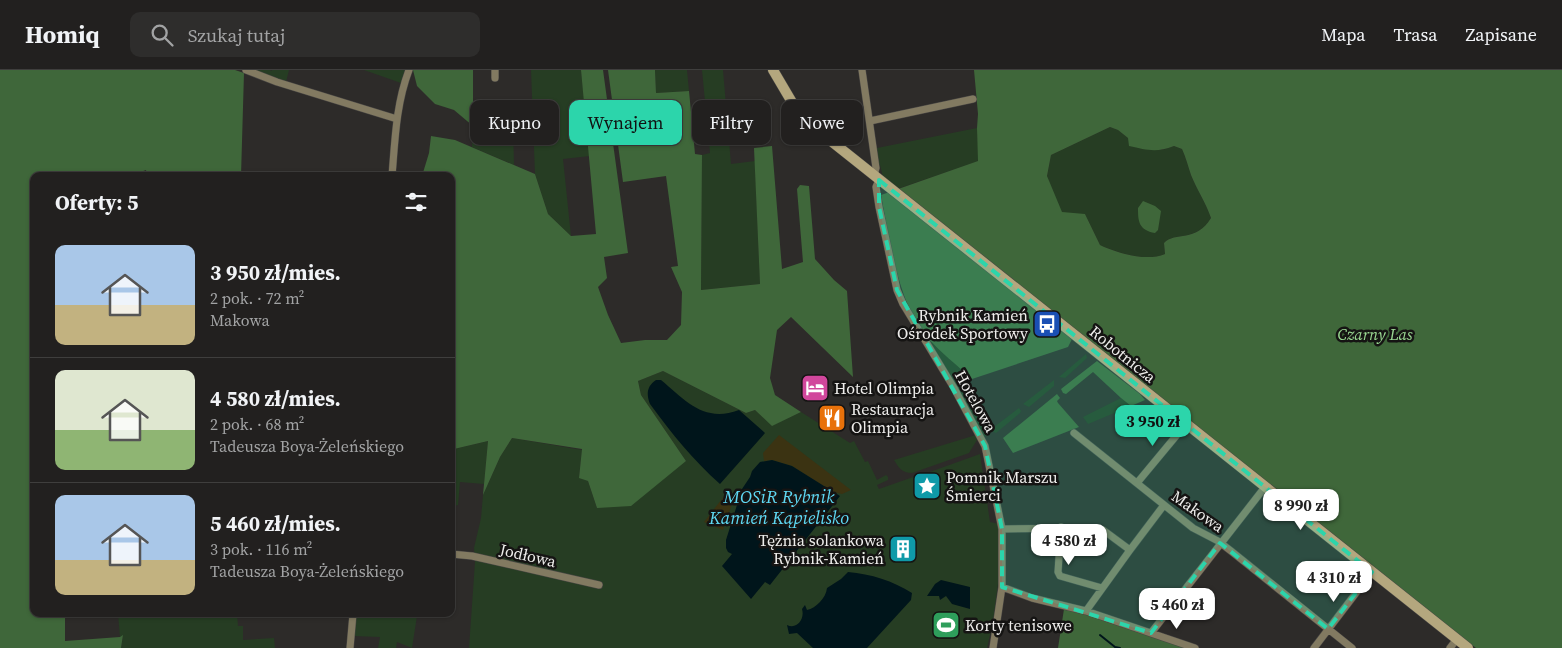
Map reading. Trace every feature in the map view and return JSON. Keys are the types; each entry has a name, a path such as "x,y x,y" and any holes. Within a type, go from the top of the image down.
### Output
{"street":[{"path":"246,70 277,82 397,119"},
{"path":"392,172 397,119 401,94 408,70"},
{"path":"494,78 495,70"},
{"name":"Robotnicza","path":"773,70 791,102 808,122 1468,648"},
{"name":"Hotelowa","path":"862,70 876,168 879,208 897,290 903,304 954,388 985,446 1002,529 1002,587 993,648"},
{"path":"870,121 973,99"},
{"path":"1137,483 1186,424"},
{"name":"Makowa","path":"1074,433 1193,528 1220,543 1352,648"},
{"path":"1151,633 1265,486"},
{"path":"1086,611 1164,505"},
{"path":"1060,527 1058,572 1060,576 1102,588"},
{"path":"1002,529 1091,527 1103,530 1130,550"},
{"name":"Jodłowa","path":"455,554 472,556 598,585"},
{"path":"1314,648 1372,572"},
{"path":"1002,587 1032,598 1086,611 1195,648"},
{"path":"350,648 353,617"},
{"path":"1450,648 1457,639"}],"highlighted area":[{"path":"879,180 1372,572 1328,629 1220,543 1151,633 1002,587 1002,529 985,446 897,290 879,207"}],"green space":[{"path":"0,70 235,70 244,73 241,172 146,172 146,170 141,172 30,172 30,617 65,617 65,641 120,637 123,635 121,648 0,648"},
{"path":"253,70 272,71 289,70 286,82"},
{"path":"364,70 405,70 401,83"},
{"path":"413,70 473,70 473,100 470,100 470,123 454,110 435,104 417,86"},
{"path":"531,70 581,70 584,100 569,100 569,145 589,145 590,156 563,159 571,236 548,214 535,174 534,145 559,145 559,100 532,100"},
{"path":"581,70 603,70 607,100 584,100"},
{"path":"608,70 655,70 656,93 689,91 692,145 694,145 695,154 702,155 701,290 760,284 754,148 772,146 782,269 803,262 797,189 800,185 809,186 815,259 847,291 853,377 791,317 777,330 770,378 775,395 801,412 772,426 755,410 746,413 663,371 638,381 641,395 686,461 631,506 597,508 588,481 579,478 582,449 512,438 500,457 483,495 488,441 455,449 455,172 423,172 429,153 431,136 455,140 535,174 548,214 571,236 596,234 588,145 613,145 628,253 604,257 607,278 598,287 621,343 667,340 681,325 682,292 671,267 678,266 666,176 623,182 618,145 682,145 682,100 612,100"},
{"path":"655,70 687,70 689,91 656,93"},
{"path":"702,70 723,70 726,100 705,100"},
{"name":"Czarny Las","path":"974,70 1562,70 1562,648 1476,648 1073,337 1068,347 972,379 943,353 927,337 909,307 891,250 881,195 978,161 978,114","holes":["1110,127 1118,130 1128,138 1129,146 1152,150 1162,150 1174,146 1182,149 1191,175 1209,212 1211,218 1199,231 1164,243 1165,254 1149,257 1132,256 1100,245 1085,214 1062,212 1047,176 1051,155"]},
{"path":"1110,127 1118,130 1128,138 1162,150 1174,146 1182,149 1191,175 1211,218 1199,231 1173,238 1164,243 1165,254 1141,257 1107,248 1100,245 1085,214 1059,215 1047,176 1051,155"},
{"path":"977,128 979,161 897,189 883,177 880,165 878,164 877,148"},
{"path":"472,145 514,145 514,165 472,147"},
{"path":"709,145 729,145 731,164 755,161 760,284 701,290 702,155 710,153"},
{"path":"1143,201 1161,211 1158,230 1155,233 1146,230 1140,225 1138,208"},
{"path":"926,337 972,379 959,383 986,436 983,437"},
{"path":"1086,354 1087,358 1065,378 1059,377"},
{"path":"1097,361 1140,394 1145,400 1131,406 1093,372 1066,394 1063,393 1061,389"},
{"path":"663,371 746,413 755,410 772,425 801,412 850,443 854,441 865,462 868,461 877,480 886,475 888,477 888,480 877,485 879,489 919,475 925,492 932,488 927,473 980,454 990,522 999,524 999,576 993,622 987,648 469,648 475,562 474,548 481,518 483,495 500,457 512,438 582,450 579,477 588,481 597,508 686,461 641,395 638,381"},
{"path":"1054,380 1054,386 1029,407 1023,404"},
{"path":"1057,394 1060,398 1057,401 1058,403 1079,427 1013,453 1003,438"},
{"path":"1121,398 1131,406 1088,424 1083,417"},
{"path":"1019,408 1020,413 996,433 990,430"},
{"path":"976,435 977,440 969,453 912,473 901,469 894,460"},
{"path":"488,441 484,484 460,482 458,505 455,506 455,449"},
{"path":"1064,609 1085,614 1186,648 1058,648"},
{"path":"118,617 237,617 238,626 243,626 243,640 274,638 275,648 121,648 123,636 120,637"},
{"path":"356,617 417,617 412,648 397,642 396,648 378,648 380,637 354,636"}],"sand":[{"path":"779,435 851,490 842,494 833,492 792,466 772,460 764,461 763,453"},
{"path":"725,495 733,501 723,530 704,522"}],"water":[{"path":"656,380 661,380 687,402 706,412 716,414 739,410 765,433 720,484 683,446 650,404 648,390"},
{"name":"MOSiR Rybnik Kamień Kąpielisko","path":"772,460 792,466 840,496 770,585 765,582 751,599 722,566 732,554 726,548 726,540 742,489 752,471 760,462"},
{"path":"848,572 873,576 897,585 912,593 911,600 867,648 813,648 797,633 789,634 787,625 794,626 799,623 803,613 802,609 805,605 807,610 817,605 823,599 827,588"},
{"path":"941,580 970,587 970,609 952,604 946,596 940,600 939,596 927,596 935,584"}],"waterway":[{"path":"1100,635 1115,647 1120,648"}],"place":[{"name":"Rybnik Kamień Ośrodek Sportowy","path":"1047,324"},
{"name":"Hotel Olimpia","path":"815,388"},
{"name":"Restauracja Olimpia","path":"832,418"},
{"name":"Pomnik Marszu Śmierci","path":"927,486"},
{"name":"Tężnia solankowa Rybnik-Kamień","path":"903,549"},
{"name":"Korty tenisowe","path":"946,625"}]}
